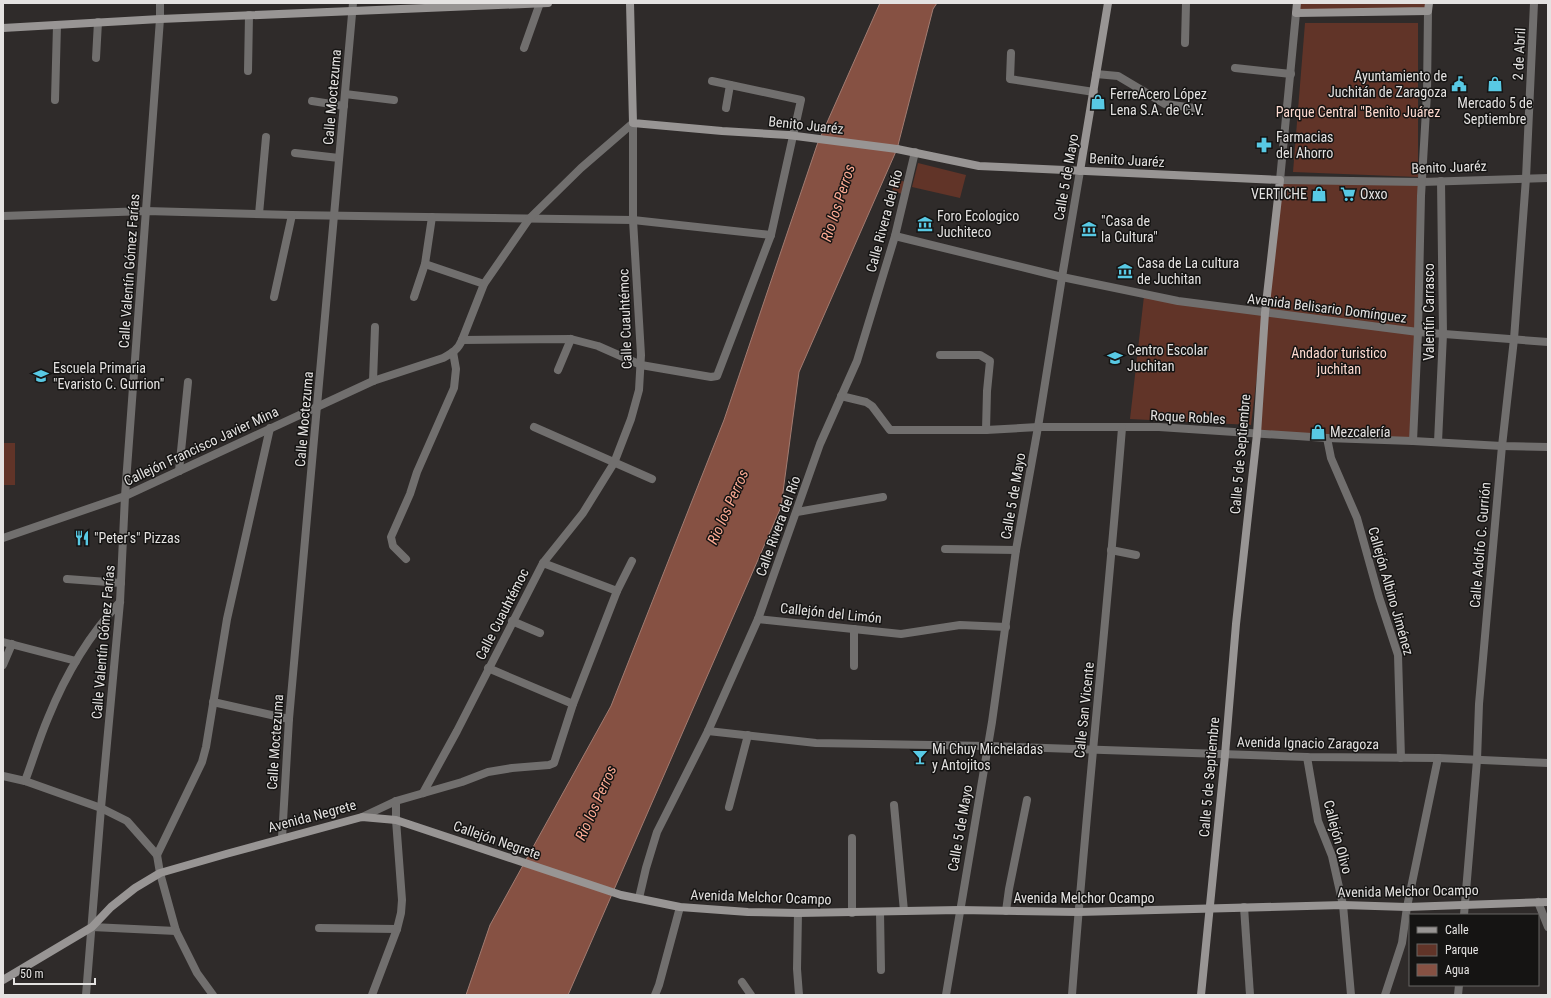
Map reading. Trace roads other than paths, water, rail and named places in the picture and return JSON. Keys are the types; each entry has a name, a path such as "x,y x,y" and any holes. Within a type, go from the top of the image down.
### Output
{"street":[{"name":"Calle Valentín Gómez Farías","path":"86,995 120,602 125,496 160,3"},
{"path":"524,48 540,3"},
{"path":"3,28 249,15 353,7 548,3"},
{"name":"Calle Cuauhtémoc","path":"423,793 457,731 543,563 583,513 614,463 632,419 639,390 642,354 633,220 633,123 630,3"},
{"name":"Calle 5 de Mayo","path":"946,995 959,910 988,746 1016,550 1038,427 1108,3"},
{"path":"1184,43 1186,3"},
{"name":"Calle 5 de Septiembre","path":"1201,995 1225,754 1236,624 1257,434 1265,313 1291,74 1297,3"},
{"name":"2 de Abril","path":"1526,178 1534,3"},
{"name":"Calle Moctezuma","path":"282,838 289,719 353,7"},
{"path":"1296,13 1428,7"},
{"name":"Valentín Carrasco","path":"1413,441 1418,332 1421,196 1427,93 1428,7"},
{"path":"248,71 249,15"},
{"path":"96,58 98,22"},
{"path":"55,100 57,26"},
{"path":"1011,54 1010,79 1094,92"},
{"path":"1235,68 1291,74"},
{"path":"1096,74 1118,76 1165,104 1194,108"},
{"path":"462,340 571,339 598,346 641,365 711,377 717,376 771,235 801,100 712,81"},
{"path":"726,108 730,85"},
{"path":"345,94 394,100"},
{"path":"312,101 344,106"},
{"path":"406,559 393,546 391,536 454,388 456,369 453,352 458,348 462,340 484,284 529,219 581,168 633,123"},
{"name":"Benito Juaréz","path":"633,123 788,135 897,149 979,166 1280,180 1441,182 1548,178"},
{"path":"259,214 266,137"},
{"name":"Calle Rivera del Río","path":"639,898 657,832 708,731 758,619 820,444 857,361 895,236 915,152"},
{"path":"295,153 339,158"},
{"name":"Calle Adolfo C. Gurrión","path":"1464,914 1477,760 1480,696 1502,446 1514,339 1526,178"},
{"name":"Valentín Carrasco","path":"1438,442 1443,334 1441,182"},
{"path":"3,216 146,211 334,216 633,220 771,235"},
{"path":"274,297 292,215"},
{"path":"414,297 425,264 432,217"},
{"name":"Avenida Belisario Domínguez","path":"895,236 1062,277 1178,301 1418,332 1548,342"},
{"path":"425,264 484,284"},
{"path":"373,381 375,327"},
{"path":"558,370 571,339"},
{"name":"Callejón Francisco Javier Mina","path":"3,538 125,496 373,381 443,358 453,352"},
{"path":"940,355 980,355 990,361 987,391 986,430"},
{"path":"179,471 188,382"},
{"name":"Roque Robles","path":"841,396 866,402 872,406 890,430 986,430 1038,427 1159,427 1328,438 1548,447"},
{"path":"534,427 652,479"},
{"path":"157,855 202,762 206,747 228,612 270,428"},
{"name":"Calle San Vicente","path":"1072,995 1078,912 1122,428"},
{"name":"Callejón Albino Jiménez","path":"1328,438 1331,458 1357,518 1379,597 1398,655 1401,758"},
{"path":"797,512 883,497"},
{"path":"945,549 1016,550"},
{"path":"1111,550 1136,555"},
{"path":"488,668 573,704 617,591 632,561"},
{"path":"543,563 617,591"},
{"path":"67,579 121,583"},
{"path":"25,781 48,718 76,661 105,618 120,602"},
{"name":"Callejón del Limón","path":"758,619 901,634 960,625 1006,627"},
{"path":"512,621 540,633"},
{"path":"854,628 854,666"},
{"path":"3,642 76,661"},
{"path":"3,665 12,644"},
{"path":"213,702 289,719"},
{"name":"Avenida Negrete","path":"3,980 92,927 111,907 135,888 160,873 362,817 396,801 462,782 488,772 512,768 549,765 554,762 573,704"},
{"name":"Avenida Ignacio Zaragoza","path":"708,731 816,743 988,746 1307,757 1438,758 1548,763"},
{"path":"729,807 748,735"},
{"name":"Callejón Olivo","path":"1307,757 1318,821 1332,856 1343,905 1351,995"},
{"path":"1385,995 1402,943 1407,907 1438,758"},
{"path":"3,776 25,781 101,808 127,821 157,855 160,873 176,931 197,973 213,995"},
{"path":"1006,911 1027,800"},
{"path":"372,995 397,929 401,913 402,900 396,801"},
{"path":"894,806 904,911"},
{"name":"Callejón Negrete","path":"362,817 396,820 622,895"},
{"path":"852,838 852,913"},
{"name":"Avenida Melchor Ocampo","path":"622,895 680,907 748,912 798,913 959,910 1078,912 1343,905 1407,907 1548,902"},
{"path":"1538,902 1548,927"},
{"path":"655,995 680,907"},
{"path":"1244,908 1250,995"},
{"path":"880,912 881,970"},
{"path":"798,913 797,969 799,995"},
{"path":"92,927 176,931"},
{"path":"319,928 397,929"},
{"path":"742,982 751,995"}],"water":[{"name":"Rio los Perros","path":"880,3 937,3 933,9 897,149 799,372 781,507 568,995 466,995 490,925 611,706 724,420 817,145"}],"place":[{"name":"Ayuntamiento de Juchitán de Zaragoza","path":"1459,84"},
{"name":"Mercado 5 de Septiembre","path":"1495,84"},
{"name":"FerreAcero López Lena S.A. de C.V.","path":"1098,102"},
{"name":"Farmacias del Ahorro","path":"1264,145"},
{"name":"VERTICHE","path":"1319,194"},
{"name":"Oxxo","path":"1348,194"},
{"name":"Foro Ecologico Juchiteco","path":"925,224"},
{"name":"\"Casa de la Cultura\"","path":"1089,229"},
{"name":"Casa de La cultura de Juchitan","path":"1125,271"},
{"name":"Centro Escolar Juchitan","path":"1115,358"},
{"name":"Escuela Primaria \"Evaristo C. Gurrion\"","path":"41,376"},
{"name":"Mezcalería","path":"1318,432"},
{"name":"\"Peter's\" Pizzas","path":"82,538"},
{"name":"Mi Chuy Micheladas y Antojitos","path":"920,757"}],"park label":[{"name":"Parque Central \"Benito Juárez","path":"1358,112"},
{"name":"Andador turistico juchitan","path":"1339,362"}]}
